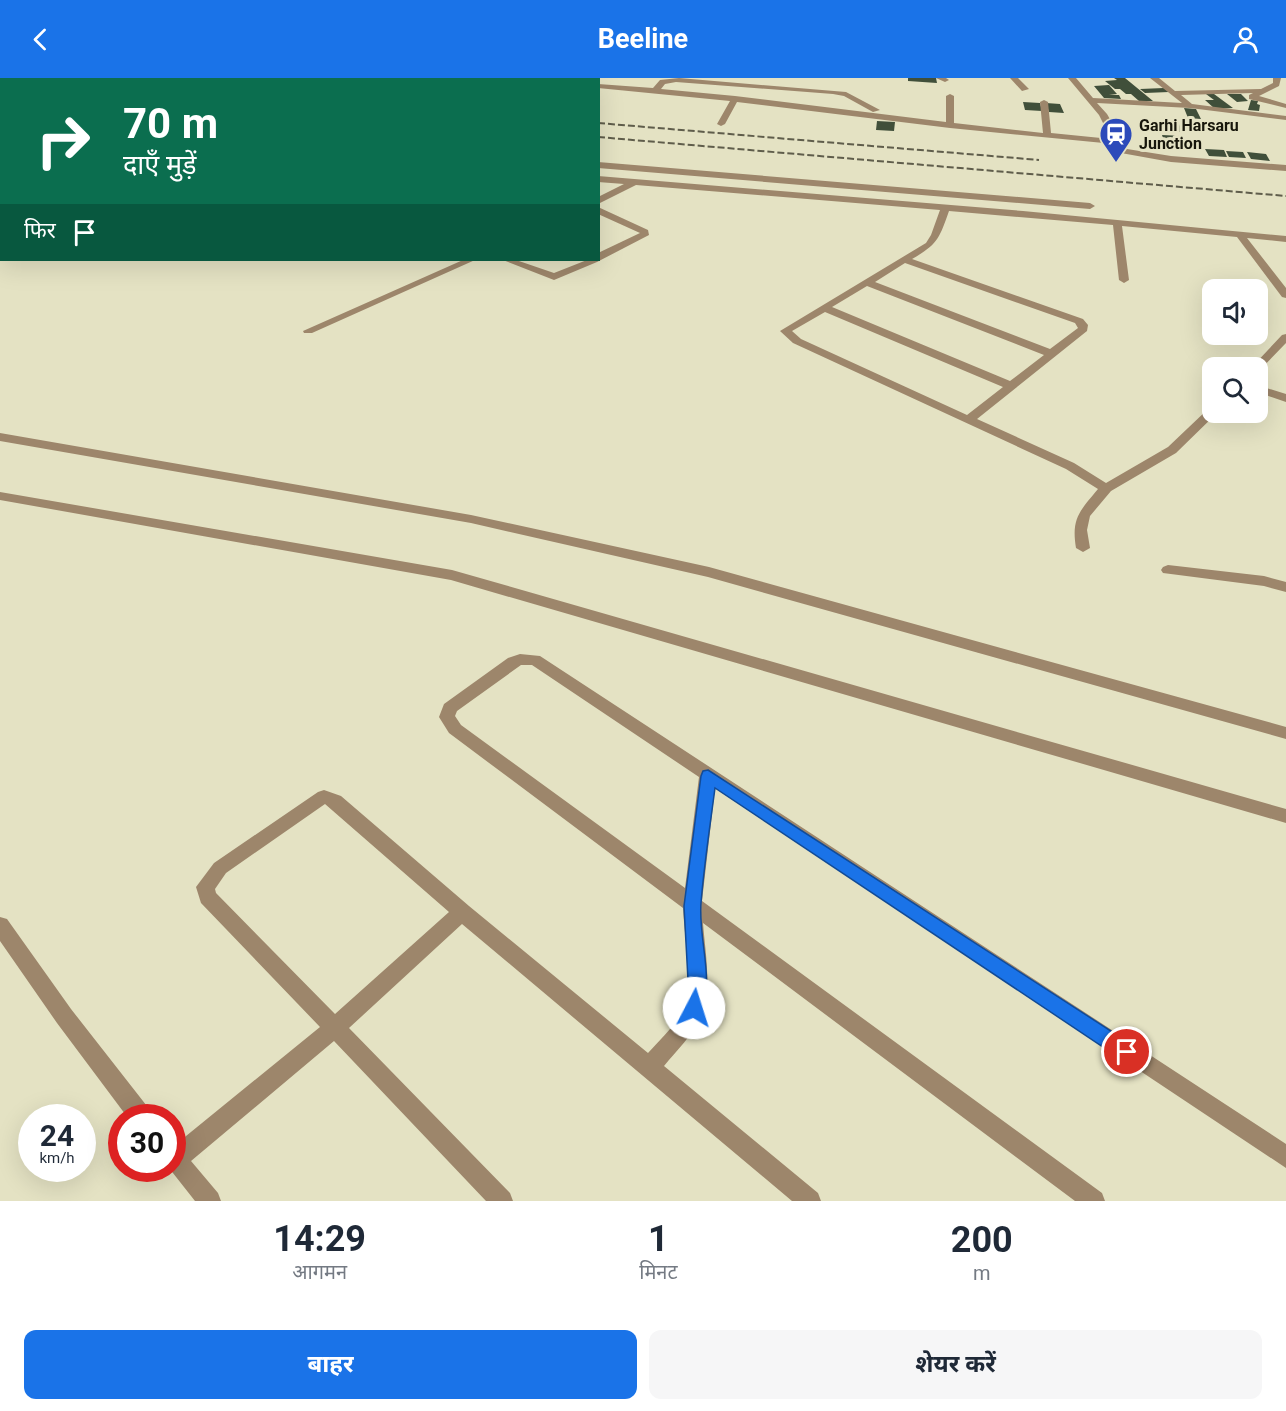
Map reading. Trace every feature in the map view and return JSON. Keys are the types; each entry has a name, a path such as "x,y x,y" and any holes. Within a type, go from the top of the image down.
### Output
{"street":[{"path":"1014,78 1026,89"},
{"path":"1072,78 1103,114 1120,148 1124,151 1142,155 1286,168"},
{"path":"1154,78 1190,106"},
{"path":"1277,78 1275,84 1252,97 1286,106"},
{"path":"656,90 668,80 846,94 896,118"},
{"path":"718,96 727,84"},
{"path":"600,86 718,96 950,126 1118,142"},
{"path":"791,104 804,90"},
{"path":"1175,93 1261,91"},
{"path":"950,96 950,126"},
{"path":"721,124 735,98"},
{"path":"1091,100 1190,106 1286,118"},
{"path":"1044,102 1047,136"},
{"path":"600,165 1090,206"},
{"path":"600,178 1286,239"},
{"path":"600,200 636,182"},
{"path":"945,208 936,235 929,245 786,331 798,341 1070,466 1106,488"},
{"path":"600,211 645,232 644,235 600,256"},
{"path":"1117,224 1124,280"},
{"path":"1239,234 1286,295"},
{"path":"905,260 1079,321 1083,325 1083,329 968,420"},
{"path":"308,331 468,261"},
{"path":"511,261 554,277 592,261"},
{"path":"1269,273 1286,272"},
{"path":"866,282 1052,354"},
{"path":"825,308 1011,386"},
{"path":"1267,357 1286,337"},
{"path":"1268,392 1286,398"},
{"path":"1083,548 1080,530 1084,515 1106,488 1172,450 1202,422"},
{"path":"0,437 471,519 709,572 1286,734"},
{"path":"0,496 452,575 1286,816"},
{"path":"1168,570 1264,581 1286,587"},
{"path":"1094,1201 455,729 447,717 455,702 513,662 527,658 536,660 1286,1157"},
{"path":"649,1068 685,1025 694,1008 697,980 692,906 708,776"},
{"path":"502,1201 208,897 205,886 220,868 318,800 329,799 810,1201"},
{"path":"186,1147 335,1027 462,912"},
{"path":"0,925 64,1016 131,1104"},
{"path":"186,1172 210,1201"}],"building":[{"path":"908,78 936,78 937,83 908,81"},
{"path":"1114,78 1125,78 1153,101 1139,101 1131,94 1115,89 1105,81 1117,80"},
{"path":"1109,85 1117,94 1109,95 1119,95 1121,99 1104,98 1094,86"},
{"path":"1164,88 1169,92 1145,93 1140,89"},
{"path":"1206,94 1214,94 1233,108 1215,109 1205,100 1214,100"},
{"path":"1227,94 1241,94 1248,101 1237,102"},
{"path":"1251,100 1258,101 1259,111 1248,110"},
{"path":"1023,102 1040,103 1042,111 1025,110"},
{"path":"1046,103 1060,104 1064,113 1049,112"},
{"path":"1184,108 1196,109 1201,119 1188,118"},
{"path":"877,121 895,122 894,131 876,130"},
{"path":"1160,123 1179,124 1182,132 1163,131"},
{"path":"1162,135 1184,136 1187,145 1165,144"},
{"path":"1205,149 1224,150 1227,157 1209,156"},
{"path":"1226,151 1243,152 1246,158 1229,157"},
{"path":"1247,152 1266,154 1270,161 1251,159"}],"railway":[{"path":"600,123 1039,160"},
{"path":"600,137 1286,196"}],"place":[{"name":"Garhi Harsaru Junction","path":"1116,163"}],"route":[{"path":"694,1008 697,980 692,906 708,776 1127,1052"}]}
